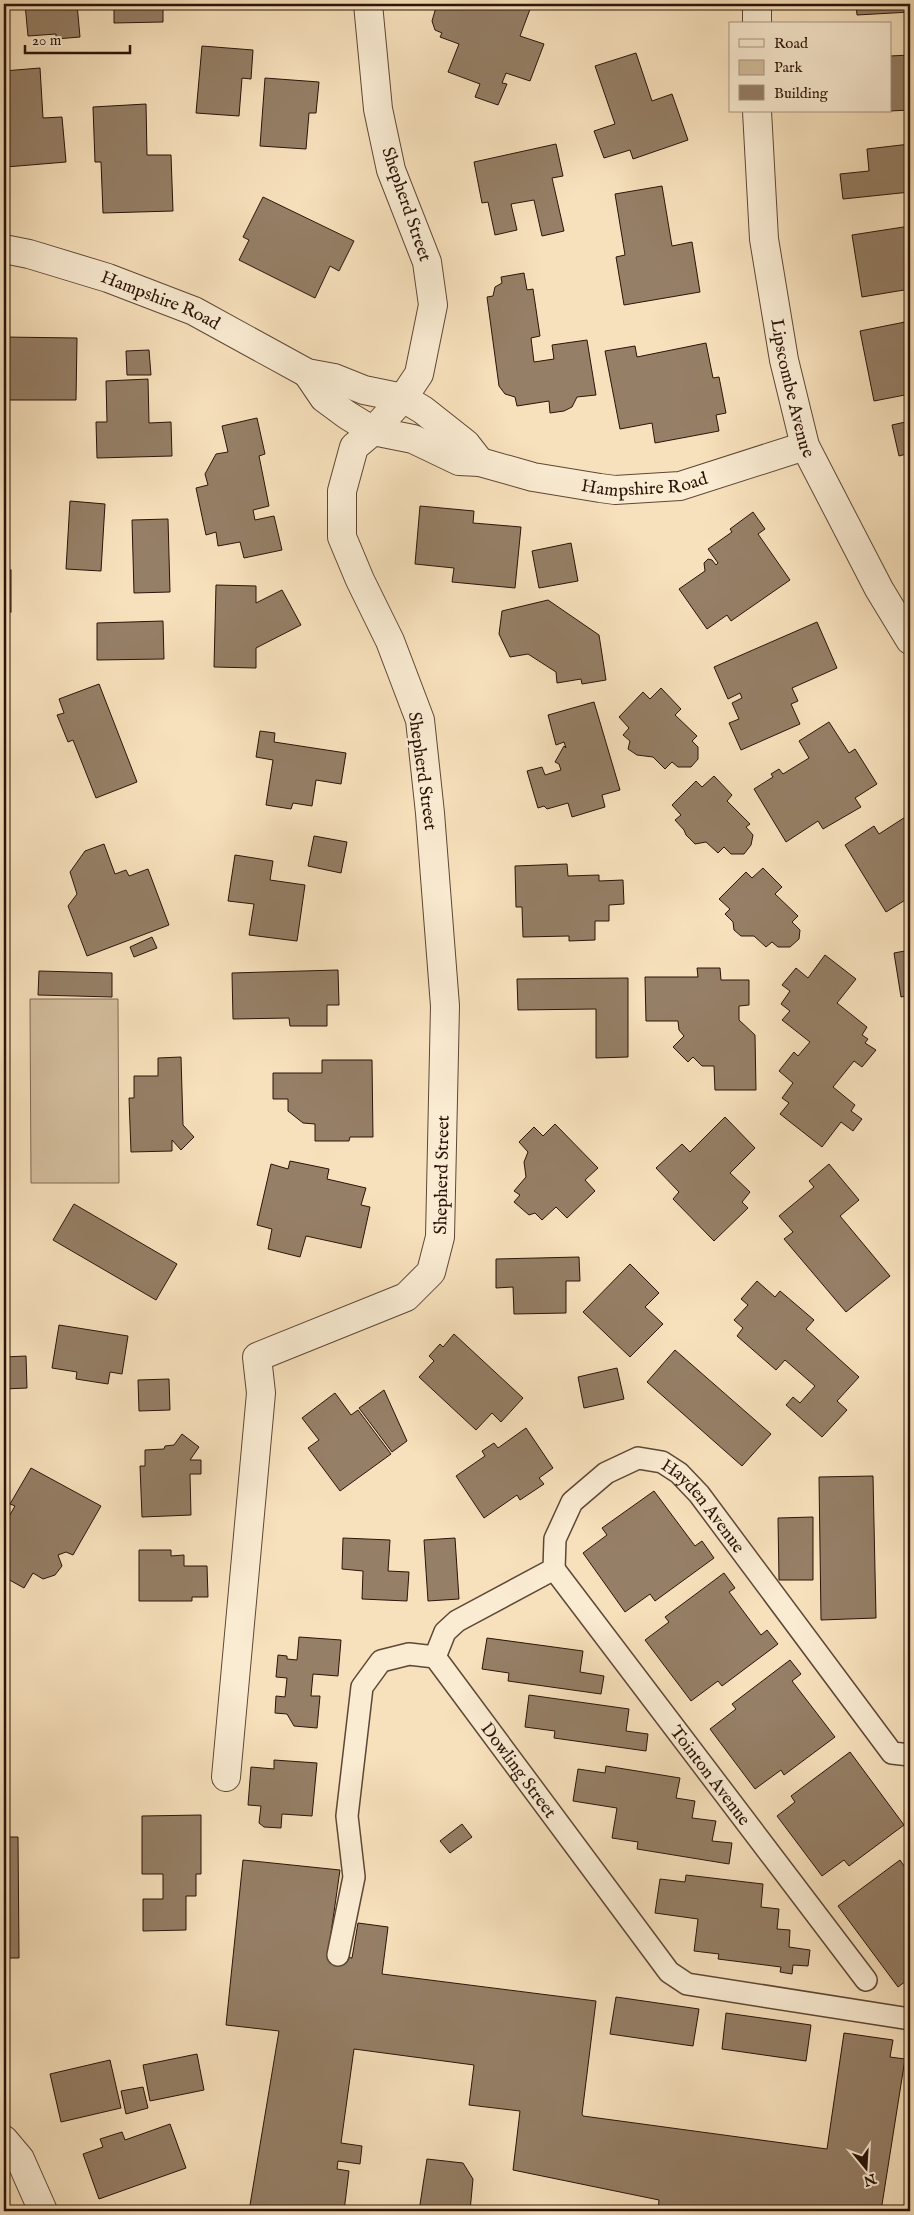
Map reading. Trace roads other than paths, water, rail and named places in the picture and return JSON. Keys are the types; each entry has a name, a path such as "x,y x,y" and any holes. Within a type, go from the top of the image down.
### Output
{"street":[{"name":"Shepherd Street","path":"226,1777 261,1393 257,1357 406,1297 431,1272 440,1237 445,1006 430,812 420,720 390,640 360,580 342,537 342,491 354,447 373,431 402,398 419,374 433,305 427,262 391,170 378,109 368,4"},
{"path":"757,4 757,22"},
{"name":"Lipscombe Avenue","path":"757,112 764,238 784,360 805,446 879,589 910,640"},
{"name":"Hampshire Road","path":"4,250 29,254 108,278 194,311 307,374 334,378 364,390 402,398 424,410 466,444 480,462"},
{"name":"Hampshire Road","path":"307,374 324,398 346,415 373,431 413,439 459,461 480,462 533,477 615,490 680,486 805,446"},
{"path":"4,2140 20,2159 43,2211"}],"lane":[{"name":"Hayden Avenue","path":"554,1569 555,1539 572,1502 606,1473 638,1458 662,1462 679,1473 699,1494 892,1753 910,1755"},
{"path":"338,1956 354,1877 347,1816 362,1686 381,1661 409,1654 435,1657 445,1632 457,1620 554,1569"},
{"name":"Tointon Avenue","path":"554,1569 866,1980"},
{"name":"Dowling Street","path":"435,1657 668,1972 687,1984 910,2019"}]}
